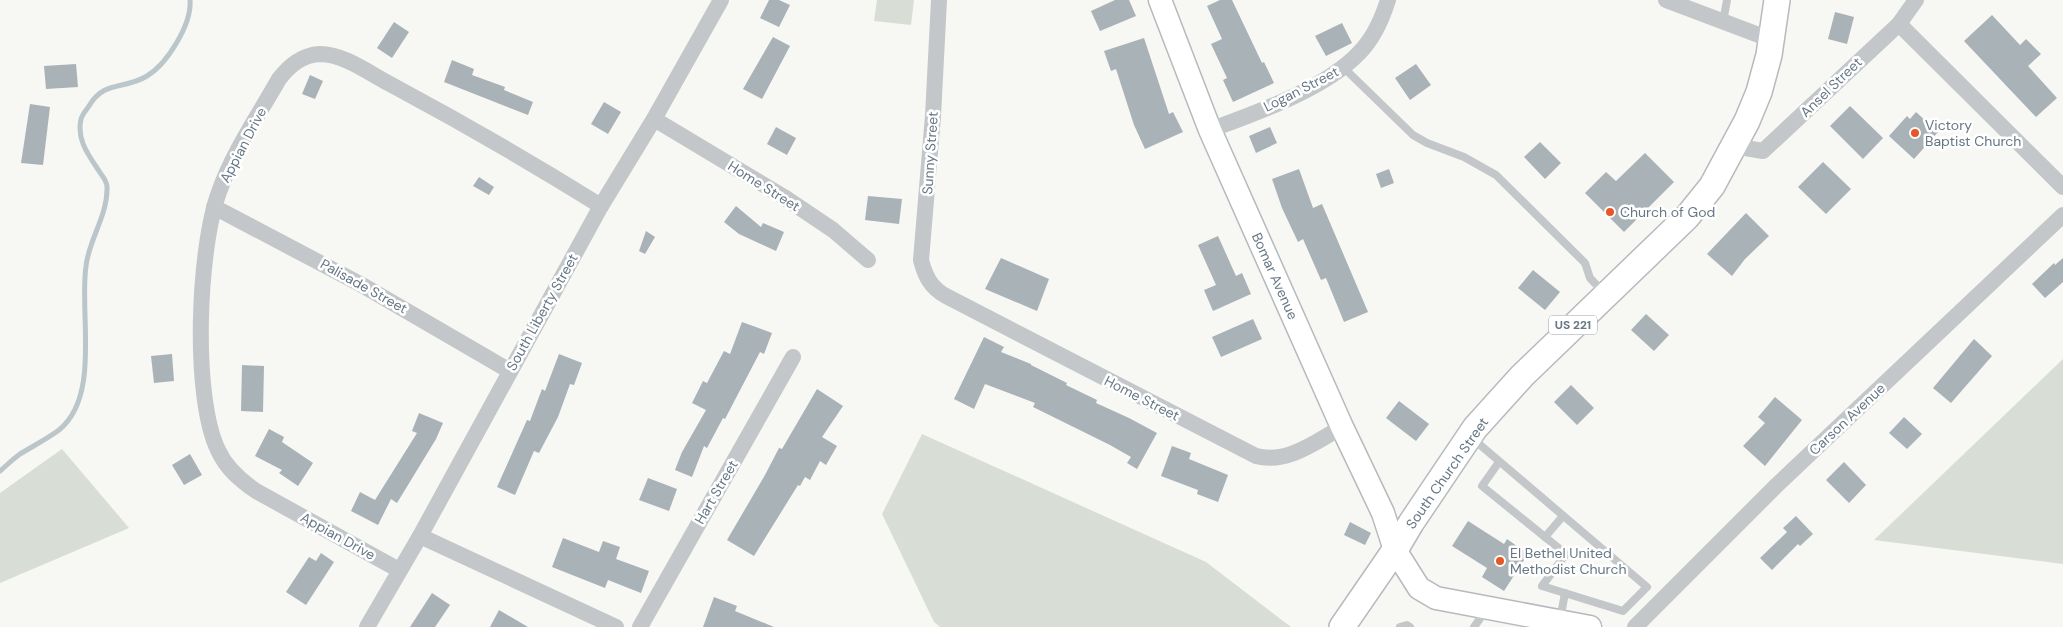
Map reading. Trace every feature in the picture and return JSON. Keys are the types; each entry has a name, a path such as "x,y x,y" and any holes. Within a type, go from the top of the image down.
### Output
{"main road":[{"name":"South Church Street","path":"1342,627 1470,436 1522,376 1687,217 1712,186 1734,146 1759,92 1772,40 1778,5"}],"street":[{"name":"South Liberty Street","path":"367,627 420,536 601,206 654,119 721,0"},
{"name":"Sunny Street","path":"939,0 933,116 922,260 924,271 930,283 946,296"},
{"name":"Bomar Avenue","path":"1160,0 1210,130 1342,427 1383,513 1395,550 1419,588 1436,598 1590,627"},
{"name":"Logan Street","path":"1210,130 1297,94 1344,68 1373,35 1388,0"},
{"path":"1666,0 1772,40"},
{"name":"Ansel Street","path":"1734,146 1763,151 1899,24 1916,0"},
{"path":"1899,24 2063,187"},
{"name":"Appian Drive","path":"399,570 256,491 240,480 218,450 207,406 201,355 201,306 205,259 214,207 229,166 279,79 287,69 297,61 308,56 320,54 344,60 410,94 601,206"},
{"name":"Home Street","path":"654,119 784,197 833,230 868,260"},
{"name":"Palisade Street","path":"214,207 362,285 510,371"},
{"name":"Carson Avenue","path":"1635,627 1777,485 2063,215"},
{"name":"Home Street","path":"946,296 1256,456 1274,458 1292,455 1342,427"},
{"name":"Hart Street","path":"640,627 793,357"},
{"path":"420,536 616,627"}],"lane":[{"path":"1723,22 1727,0"},
{"path":"1344,68 1413,135 1427,143 1464,157 1496,175 1585,264 1590,278 1606,294"},
{"path":"1470,436 1647,587 1623,611 1542,586 1566,554 1482,486 1499,462"},
{"path":"1545,537 1562,516"},
{"path":"1560,621 1565,593"},
{"path":"1474,627 1487,608"},
{"path":"1400,627 1407,625 1410,627"}],"shaded area":[{"path":"877,0 914,0 911,25 874,21"},
{"path":"2063,359 2063,564 1874,540"},
{"path":"922,434 1206,562 1291,627 940,627 934,622 882,514"},
{"path":"62,449 129,528 0,583 0,493"}],"building":[{"path":"769,0 779,0 790,5 779,27 760,18"},
{"path":"1115,0 1129,0 1136,16 1100,31 1091,11"},
{"path":"1220,0 1232,0 1262,63 1264,62 1274,83 1233,102 1223,80 1227,78 1211,44 1222,39 1207,6"},
{"path":"1835,12 1854,17 1847,44 1828,39"},
{"path":"1992,15 2020,45 2026,39 2041,54 2028,66 2057,98 2036,117 1964,41"},
{"path":"394,22 409,32 392,58 377,48"},
{"path":"1342,23 1352,43 1326,56 1315,36"},
{"path":"773,37 790,46 762,99 743,89"},
{"path":"1144,38 1169,114 1173,112 1183,132 1145,149 1134,125 1116,69 1111,71 1104,51"},
{"path":"452,60 474,69 472,75 505,87 504,90 533,102 528,115 444,82"},
{"path":"76,64 78,87 46,89 44,66"},
{"path":"1416,64 1431,85 1410,100 1395,78"},
{"path":"310,75 323,81 315,99 302,94"},
{"path":"604,102 621,112 608,134 591,124"},
{"path":"30,104 50,107 43,165 21,163"},
{"path":"1850,106 1883,138 1863,159 1830,126"},
{"path":"1916,112 1938,132 1914,159 1889,136 1907,116 1910,119"},
{"path":"776,127 796,138 787,155 767,144"},
{"path":"1270,127 1277,143 1256,153 1249,136"},
{"path":"1540,142 1561,163 1545,179 1524,157"},
{"path":"1645,153 1674,182 1624,232 1585,193 1606,172 1616,181"},
{"path":"1823,162 1851,189 1826,214 1798,187"},
{"path":"1299,169 1313,208 1322,204 1368,312 1344,322 1326,278 1321,280 1303,239 1298,242 1282,208 1272,179"},
{"path":"1389,169 1394,183 1381,188 1376,174"},
{"path":"479,177 494,187 489,195 473,186"},
{"path":"868,196 902,199 899,224 865,220"},
{"path":"736,206 761,227 763,223 784,232 776,251 739,234 724,222"},
{"path":"1746,213 1769,236 1745,259 1732,276 1707,254"},
{"path":"646,231 655,237 645,254 639,251"},
{"path":"1218,236 1236,276 1242,273 1251,294 1213,311 1204,290 1216,285 1198,245"},
{"path":"1001,258 1049,279 1037,311 985,289"},
{"path":"2063,258 2063,282 2045,298 2032,284 2054,263 2055,265"},
{"path":"1533,270 1560,292 1545,310 1518,288"},
{"path":"1646,314 1669,335 1654,351 1631,330"},
{"path":"1253,319 1262,339 1221,357 1212,337"},
{"path":"742,322 772,333 764,354 760,352 725,419 723,418 707,448 704,446 692,477 675,470 682,452 706,410 692,403 703,381 707,383 724,351 730,354"},
{"path":"984,337 1004,347 1001,352 1031,364 1067,383 1066,385 1097,400 1096,403 1157,433 1137,469 1127,463 1131,457 1033,407 1035,403 985,384 974,409 954,399"},
{"path":"1974,339 1992,356 1951,403 1933,388"},
{"path":"172,354 174,381 154,383 151,356"},
{"path":"559,354 582,363 574,385 570,384 558,417 539,453 534,451 515,495 497,487 527,420 530,421 542,389 545,391"},
{"path":"242,365 264,366 263,412 241,411"},
{"path":"1571,385 1594,408 1577,425 1554,402"},
{"path":"817,389 843,406 822,437 837,446 826,465 820,461 810,480 805,477 800,486 798,485 754,556 727,540 779,448 782,449"},
{"path":"1775,397 1802,420 1765,466 1743,446 1765,423 1758,417"},
{"path":"1399,401 1429,424 1416,441 1386,418"},
{"path":"419,413 443,423 436,439 397,503 391,499 378,525 351,511 360,492 375,500 417,433 412,431"},
{"path":"1904,417 1922,434 1907,449 1889,433"},
{"path":"269,429 284,437 282,442 313,463 298,486 279,473 282,470 255,456"},
{"path":"1172,446 1191,453 1189,459 1228,475 1218,502 1197,494 1198,490 1161,476"},
{"path":"190,454 202,475 184,485 172,465"},
{"path":"1844,462 1866,485 1849,503 1826,480"},
{"path":"648,478 677,489 669,511 639,500"},
{"path":"1796,516 1813,534 1800,546 1798,544 1772,570 1760,558 1787,532 1783,528"},
{"name":"El Bethel United Methodist Church","path":"1468,521 1504,544 1507,539 1528,554 1504,591 1482,577 1487,568 1452,546"},
{"path":"1350,522 1371,533 1365,545 1344,535"},
{"path":"563,538 599,552 603,541 620,547 616,559 649,571 641,593 608,580 605,588 552,567"},
{"path":"321,553 334,562 306,605 286,592 309,557 316,561"},
{"path":"432,593 450,605 435,627 410,627"},
{"path":"714,597 737,606 735,611 774,627 703,627"},
{"path":"499,610 528,627 490,627"}],"waterway":[{"path":"0,471 20,454 59,430 72,415 80,397 86,353 86,266 107,197 105,180 82,142 80,127 84,112 101,92 115,86 139,80 155,70 170,53 183,31 190,10 190,0"}],"place":[{"name":"Victory Baptist Church","path":"1915,133"},
{"name":"Church of God","path":"1610,212"},
{"name":"El Bethel United Methodist Church","path":"1500,561"}]}
